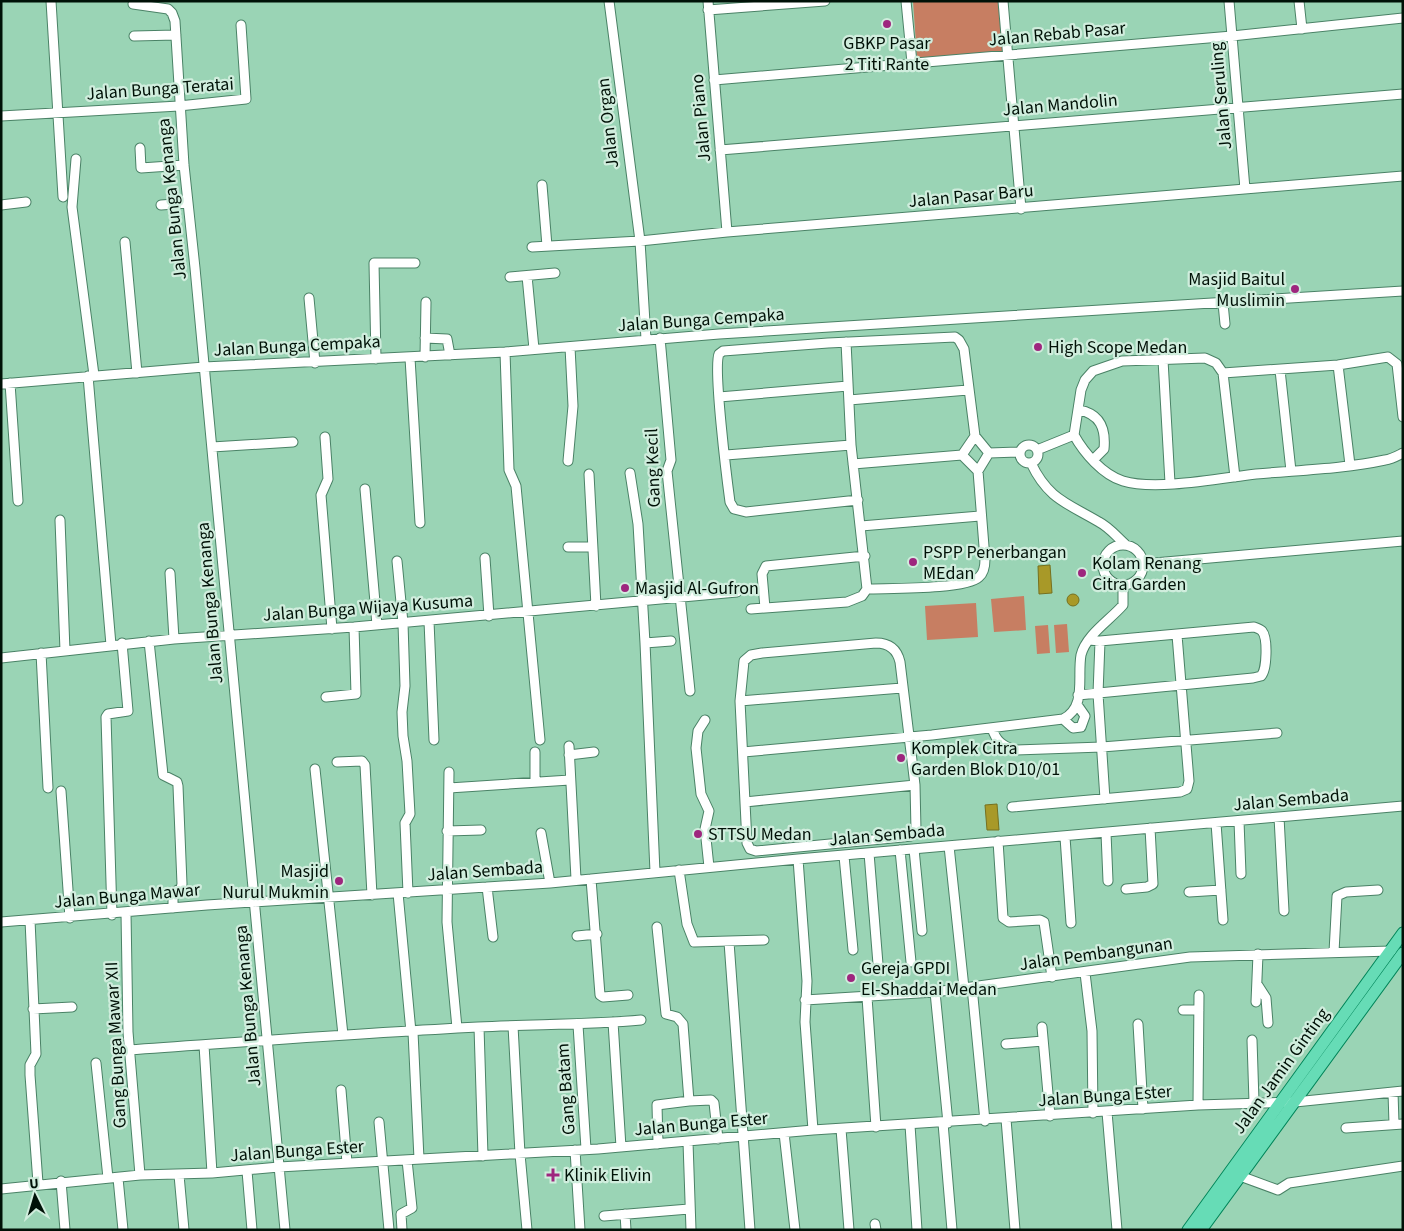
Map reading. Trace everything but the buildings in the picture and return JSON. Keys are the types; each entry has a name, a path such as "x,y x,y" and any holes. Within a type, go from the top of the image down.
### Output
{"main road":[{"name":"Jalan Jamin Ginting","path":"1201,1230 1295,1102 1400,953 1403,933"},
{"name":"Jalan Jamin Ginting","path":"1188,1230 1279,1101 1400,953"}],"street":[{"path":"51,1 63,197"},
{"name":"Jalan Organ","path":"609,1 640,241"},
{"path":"708,6 825,1"},
{"path":"906,1 912,63"},
{"path":"1003,1 1021,209"},
{"name":"Jalan Seruling","path":"1229,1 1245,189"},
{"path":"1299,1 1302,29"},
{"name":"Jalan Bunga Kenanga","path":"134,4 168,9 172,13 176,35 184,165 256,903 285,1230"},
{"name":"Jalan Piano","path":"708,6 727,232"},
{"name":"Jalan Rebab Pasar","path":"714,80 1232,36 1403,18"},
{"name":"Jalan Bunga Teratai","path":"1,116 179,106 246,99 241,25"},
{"path":"134,36 176,35"},
{"name":"Jalan Mandolin","path":"720,150 1403,94"},
{"path":"140,148 141,168 184,165"},
{"path":"76,159 72,207 91,376 110,645"},
{"name":"Jalan Pasar Baru","path":"532,247 640,241 727,232 1403,176"},
{"path":"542,185 547,246"},
{"path":"1,204 26,202"},
{"path":"161,205 188,203"},
{"path":"640,241 646,339"},
{"path":"125,242 137,373"},
{"path":"376,359 374,263 415,263"},
{"path":"510,278 555,274"},
{"path":"527,276 534,349"},
{"name":"Jalan Bunga Cempaka","path":"5,383 204,367 315,363 505,352 660,338 1403,291"},
{"path":"309,298 315,363"},
{"path":"424,356 426,302"},
{"path":"1223,303 1225,324"},
{"path":"425,338 447,339 450,355"},
{"name":"Gang Kecil","path":"660,338 671,460 667,471 690,691"},
{"path":"858,500 746,512 738,510 730,502 717,361 722,352 846,342 954,338 959,340 964,349 975,436 989,453"},
{"path":"751,609 847,602 862,596 868,589 851,445 846,342"},
{"path":"568,462 573,406 570,347"},
{"path":"505,352 509,470 516,486 540,740"},
{"path":"1223,373 1338,365 1388,357 1394,359 1398,364 1403,417"},
{"path":"410,358 420,523"},
{"path":"1074,435 1081,390 1093,370 1122,361 1205,358 1216,363 1223,373 1234,477"},
{"path":"1163,360 1170,483"},
{"path":"1338,365 1350,465"},
{"path":"1280,370 1291,471"},
{"path":"5,383 18,501"},
{"path":"719,397 848,386"},
{"path":"849,400 968,390"},
{"path":"1079,410 1097,417 1103,427 1104,449 1094,459"},
{"path":"1037,450 1074,435"},
{"path":"1074,435 1106,472 1124,481 1136,484 1170,483 1350,465 1395,458 1403,453"},
{"path":"962,455 975,436"},
{"path":"325,437 328,479 321,495 332,629"},
{"path":"212,447 293,442"},
{"path":"726,455 851,445"},
{"path":"989,453 1020,452 1028,445 1037,450"},
{"path":"1030,463 1038,456 1037,450"},
{"path":"1020,452 1024,461 1030,463 1045,488 1068,506 1101,522 1126,545 1138,551 1143,564 1142,570 1135,581 1123,585 1108,579 1103,564 1110,549 1126,545"},
{"path":"868,589 954,585 978,578 982,572 985,559 980,516 978,471 989,453"},
{"path":"853,464 962,455 978,471"},
{"path":"630,473 638,524 655,872"},
{"path":"588,474 596,606"},
{"path":"365,488 377,625"},
{"path":"861,526 980,516"},
{"path":"60,520 65,651"},
{"path":"1143,564 1403,541"},
{"path":"568,547 592,547"},
{"path":"765,608 762,574 766,566 865,556"},
{"path":"485,558 489,616"},
{"path":"397,561 403,623 405,686 402,712 410,814 405,823 408,892"},
{"path":"170,573 174,638"},
{"path":"1064,719 1073,728 1081,727 1085,716 1078,706 1082,653 1089,640 1123,605 1123,585"},
{"name":"Jalan Bunga Wijaya Kusuma","path":"1,658 174,638 332,629 737,592"},
{"path":"429,621 434,740"},
{"path":"326,697 356,694 354,627"},
{"path":"1078,695 1182,686 1261,676 1266,666 1264,639 1261,630 1250,627 1177,635 1100,641 1089,640"},
{"path":"1012,807 1180,792 1187,789 1189,781 1177,635"},
{"path":"149,641 163,774 178,786 182,884 181,888 173,891 173,908"},
{"path":"645,643 670,641"},
{"path":"1100,641 1098,694 1105,799"},
{"path":"112,915 106,716 128,711 122,643"},
{"path":"884,643 895,651 900,662 902,688 915,785 916,830 911,836 752,850 747,844 740,701 742,666 751,655 884,643"},
{"path":"41,653 48,788"},
{"path":"740,701 902,688"},
{"path":"743,752 910,737 1064,719 1070,716 1078,706"},
{"path":"705,720 698,731 696,748 701,794 709,811 705,829 709,867"},
{"path":"992,728 995,737 1003,747 1015,750 1102,747 1277,733"},
{"path":"576,879 569,750 594,752"},
{"path":"535,752 535,781"},
{"path":"337,762 362,761 366,765 372,896"},
{"path":"315,769 343,1036"},
{"path":"449,772 446,889 457,1028"},
{"path":"449,788 570,780"},
{"path":"746,802 915,785"},
{"path":"61,791 70,918"},
{"name":"Jalan Sembada","path":"256,903 550,883 576,879 1403,806"},
{"path":"1279,817 1284,911"},
{"path":"1239,820 1241,874"},
{"path":"1216,822 1223,920"},
{"path":"1126,889 1148,887 1153,884 1150,828"},
{"path":"447,830 481,830"},
{"path":"1106,833 1108,881"},
{"path":"541,834 550,883"},
{"path":"1065,837 1071,923"},
{"path":"998,842 1003,918 1009,922 1040,920 1044,922 1052,977"},
{"path":"949,846 985,1120"},
{"path":"914,849 922,931"},
{"path":"900,850 911,962"},
{"path":"869,853 878,964"},
{"path":"844,856 853,950"},
{"path":"798,859 807,981 805,1000 813,1130"},
{"path":"679,870 687,924 692,940 697,943 764,940"},
{"path":"591,879 601,996 628,995"},
{"path":"487,887 493,937"},
{"path":"1189,892 1221,890"},
{"path":"1334,952 1337,896 1346,892 1378,890"},
{"path":"398,893 412,1032 419,1158"},
{"name":"Jalan Bunga Mawar","path":"1,922 256,903"},
{"name":"Gang Bunga Mawar XII","path":"126,914 129,1050 140,1175"},
{"path":"30,920 36,1054 30,1065 30,1075 38,1184"},
{"path":"657,927 666,1014 677,1017 683,1024 689,1101"},
{"path":"577,936 597,934"},
{"path":"729,942 750,1230"},
{"name":"Jalan Pembangunan","path":"805,1000 935,992 1084,973 1162,960 1258,954 1400,953"},
{"path":"1256,1002 1258,954"},
{"path":"1084,973 1092,1031 1093,1113"},
{"path":"1257,984 1266,998 1268,1023"},
{"path":"935,992 952,1230"},
{"path":"1198,1105 1199,995"},
{"path":"867,997 876,1127"},
{"path":"34,1009 72,1007"},
{"path":"1183,1010 1199,1010"},
{"path":"129,1050 267,1039 479,1027 578,1025 641,1020"},
{"path":"613,1022 621,1146"},
{"path":"1138,1024 1143,1109"},
{"name":"Gang Batam","path":"578,1025 586,1149"},
{"path":"513,1026 520,1154 527,1230"},
{"path":"1042,1026 1050,1116"},
{"path":"479,1027 483,1156"},
{"path":"1252,1040 1254,1102"},
{"path":"1006,1044 1043,1041"},
{"path":"204,1044 212,1174"},
{"path":"96,1063 108,1178"},
{"path":"342,1090 347,1163"},
{"name":"Jalan Bunga Ester","path":"1,1188 140,1175 212,1174 279,1167 520,1154 688,1142 813,1130 945,1123 1198,1105 1295,1102 1403,1090"},
{"path":"1346,1128 1399,1124 1393,1092"},
{"path":"658,1144 657,1105 689,1101 711,1100 714,1102 718,1139"},
{"path":"1107,1112 1117,1230"},
{"path":"1006,1119 1015,1230"},
{"path":"379,1122 389,1230"},
{"path":"910,1125 917,1230"},
{"path":"841,1129 849,1230"},
{"path":"784,1133 795,1230"},
{"path":"688,1142 691,1230"},
{"path":"575,1150 580,1230"},
{"path":"402,1230 401,1214 412,1208 407,1160"},
{"path":"1240,1176 1278,1190 1289,1183 1403,1166"},
{"path":"247,1171 252,1230"},
{"path":"179,1175 184,1230"},
{"path":"118,1178 123,1230"},
{"path":"61,1182 65,1230"},
{"path":"604,1216 689,1208"},
{"path":"625,1214 626,1230"}],"shaded area":[{"path":"913,1 1000,1 1005,52 917,58"},
{"path":"1050,565 1052,593 1039,594 1038,566"},
{"path":"1073,594 1079,600 1073,606 1067,600"},
{"path":"1024,596 1026,630 994,632 991,599"},
{"path":"976,603 978,637 927,640 925,606"},
{"path":"1067,624 1069,652 1056,653 1054,625"},
{"path":"1048,625 1050,653 1037,654 1035,626"},
{"path":"997,804 999,830 987,830 985,805"}],"place":[{"name":"GBKP Pasar 2 Titi Rante","path":"887,24"},
{"name":"Masjid Baitul Muslimin","path":"1295,289"},
{"name":"High Scope Medan","path":"1038,347"},
{"name":"PSPP Penerbangan MEdan","path":"913,562"},
{"name":"Kolam Renang Citra Garden","path":"1082,573"},
{"name":"Masjid Al-Gufron","path":"625,588"},
{"name":"Komplek Citra Garden Blok D10/01","path":"901,758"},
{"name":"STTSU Medan","path":"698,834"},
{"name":"Masjid Nurul Mukmin","path":"339,881"},
{"name":"Gereja GPDI El-Shaddai Medan","path":"851,978"},
{"name":"Klinik Elivin","path":"553,1175"}]}
